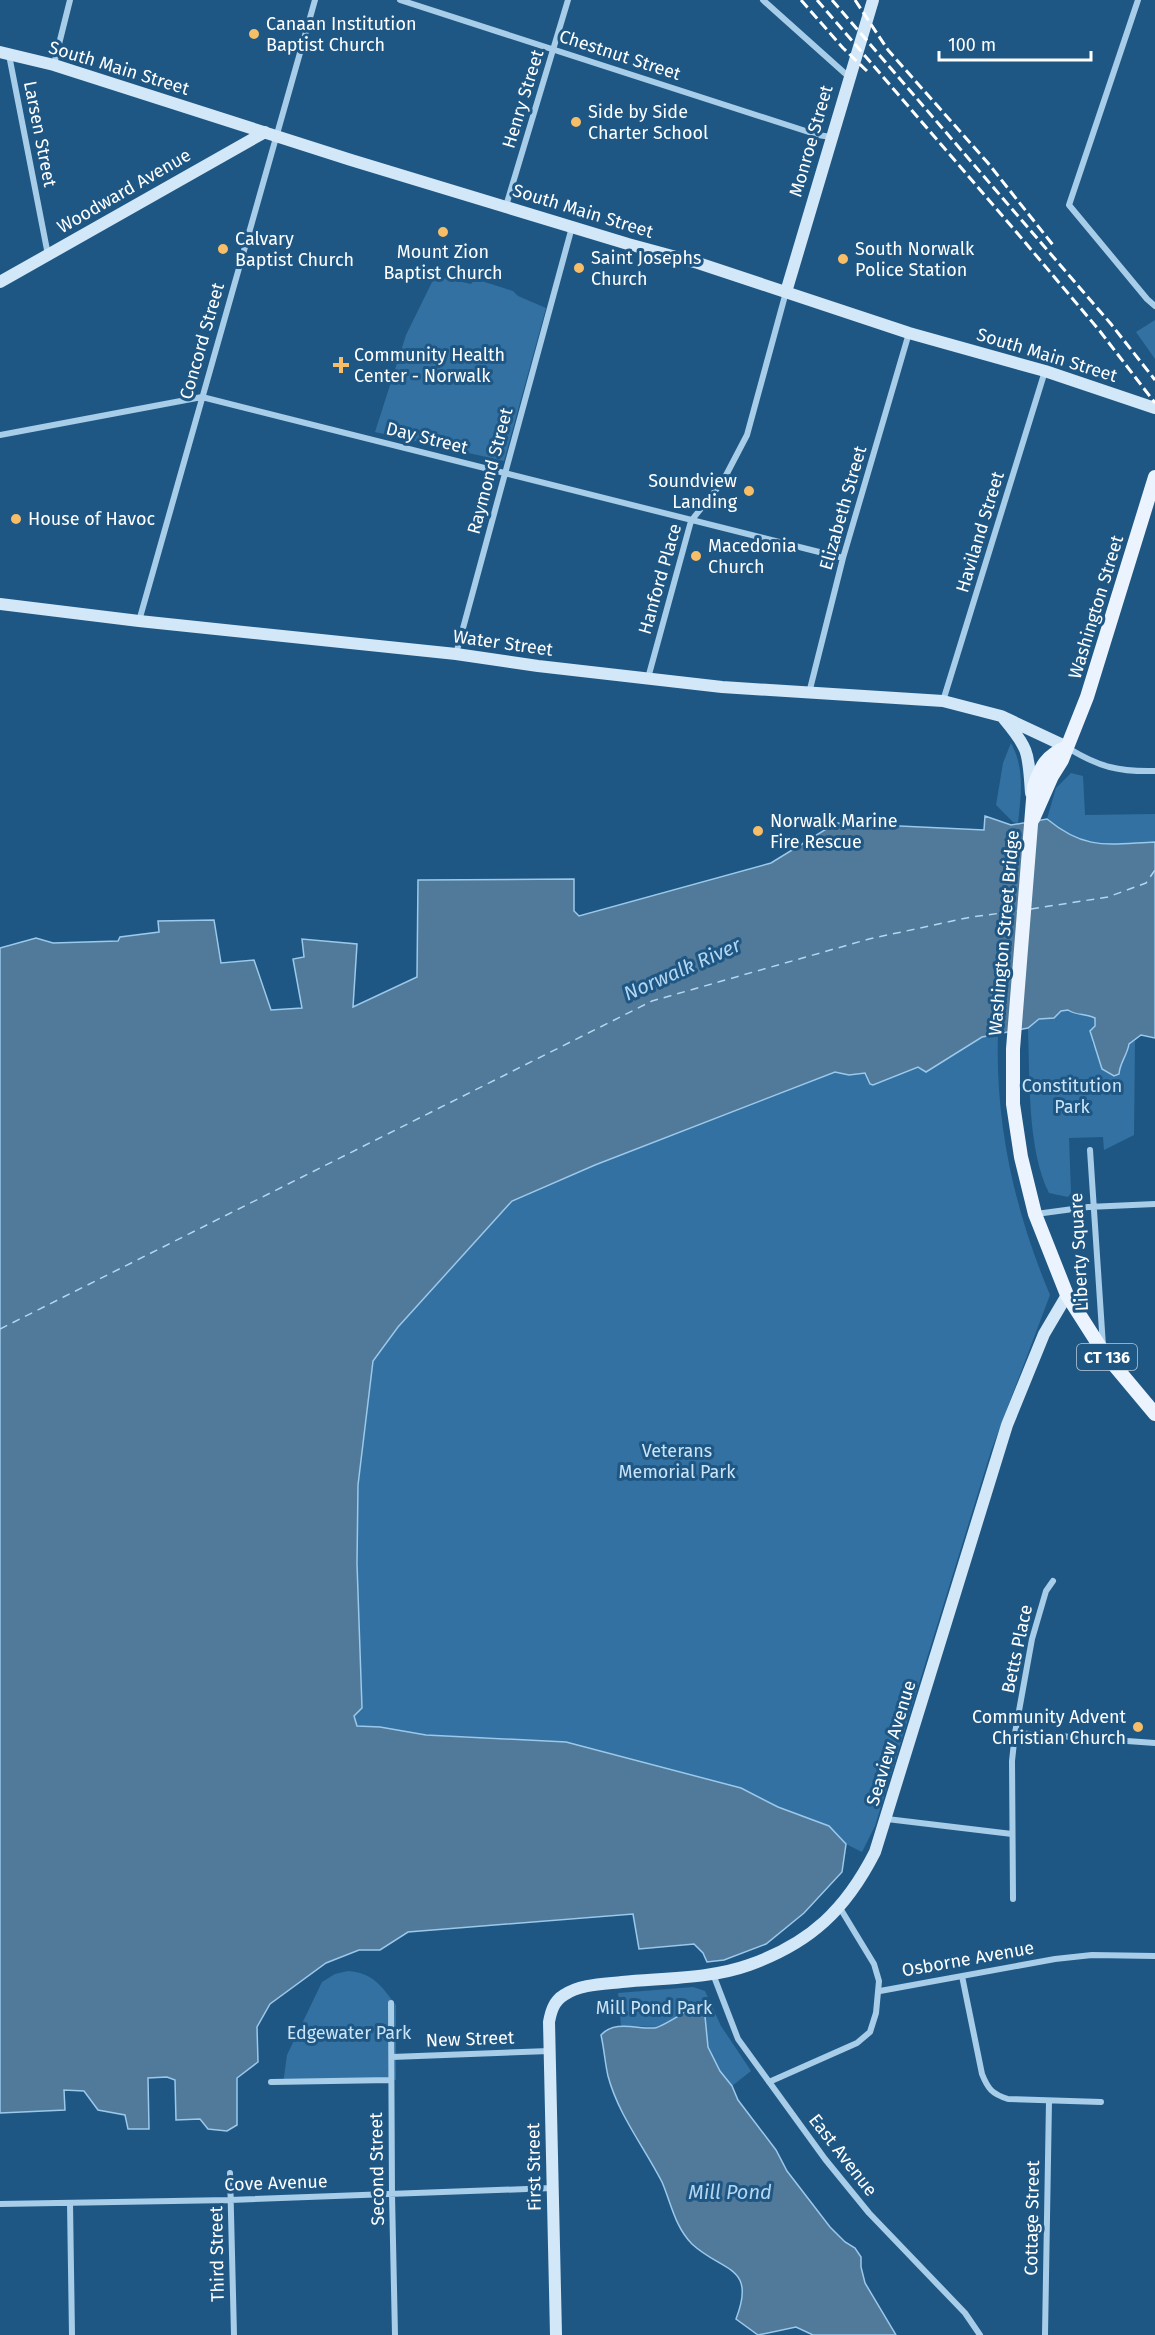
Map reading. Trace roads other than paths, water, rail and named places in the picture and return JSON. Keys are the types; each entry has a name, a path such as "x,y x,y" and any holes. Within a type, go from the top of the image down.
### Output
{"main road":[{"name":"Monroe Street","path":"786,292 873,0"},
{"name":"South Main Street","path":"5,53 54,65 572,228 698,263 909,333 1046,371 1155,408"},
{"name":"Woodward Avenue","path":"0,282 270,134"},
{"name":"Washington Street","path":"1032,821 1067,747 1087,697 1155,477"},
{"name":"Water Street","path":"0,604 456,654 722,687 943,701 1001,716 1067,747"},
{"name":"CT 136","path":"1001,716 1022,741 1028,754 1032,821"},
{"path":"1032,803 1037,778 1047,758 1067,747"},
{"name":"Washington Street Bridge","path":"1012,1049 1032,821"},
{"name":"Liberty Square","path":"1012,1049 1013,1104 1021,1157 1035,1214 1067,1295"},
{"name":"CT 136","path":"1067,1295 1104,1353 1155,1414"},
{"name":"Seaview Avenue","path":"557,2001 564,1994 576,1989 713,1973 748,1966 778,1953 812,1932 840,1908 861,1878 875,1852 1007,1425 1044,1335 1067,1295"},
{"name":"First Street","path":"556,2335 549,2022 551,2011 557,2001"}],"street":[{"path":"54,65 70,0"},
{"name":"Concord Street","path":"139,621 202,397 270,134 315,0"},
{"name":"Chestnut Street","path":"400,0 796,128 831,137"},
{"name":"Henry Street","path":"506,207 568,0"},
{"path":"763,0 849,77"},
{"path":"1138,0 1069,205 1155,306"},
{"name":"Larsen Street","path":"5,53 48,255"},
{"name":"Raymond Street","path":"456,654 572,228"},
{"name":"Hanford Place","path":"648,679 691,521 723,481 747,435 786,292"},
{"name":"Elizabeth Street","path":"809,693 843,558 909,333"},
{"name":"Haviland Street","path":"943,701 1046,371"},
{"name":"Day Street","path":"0,435 202,397 843,558"},
{"path":"1067,747 1090,761 1127,772 1155,771"},
{"name":"Liberty Square","path":"1090,1150 1104,1353"},
{"path":"1035,1214 1095,1207 1155,1204"},
{"name":"Betts Place","path":"1013,1899 1012,1761 1015,1733 1032,1639 1046,1590 1053,1581"},
{"path":"1015,1733 1155,1743"},
{"path":"887,1819 1012,1834"},
{"name":"Osborne Avenue","path":"840,1908 874,1964 880,1991 1066,1958 1092,1955 1155,1956"},
{"name":"East Avenue","path":"713,1973 738,2039 825,2159 869,2213 965,2313 980,2335"},
{"path":"962,1976 982,2074 988,2089 1008,2099 1101,2102"},
{"path":"769,2082 857,2043 870,2032 880,1991"},
{"name":"Second Street","path":"391,2003 392,2195 396,2335"},
{"name":"New Street","path":"392,2057 550,2051"},
{"path":"271,2082 391,2080"},
{"name":"Cottage Street","path":"1046,2335 1049,2101"},
{"name":"Third Street","path":"230,2173 234,2335"},
{"name":"Cove Avenue","path":"0,2204 230,2200 553,2188"},
{"path":"70,2203 72,2335"}],"water":[{"name":"Norwalk River","path":"985,816 1011,825 1047,819 1074,836 1098,843 1155,842 1155,1038 1141,1035 1129,1044 1119,1074 1114,1076 1102,1069 1090,1031 1095,1026 1095,1018 1068,1010 1061,1011 1054,1018 1039,1019 1028,1028 982,1037 926,1072 918,1067 873,1085 870,1084 865,1073 849,1075 835,1072 595,1165 512,1201 398,1327 373,1361 358,1485 357,1564 362,1708 354,1716 357,1726 380,1727 426,1735 566,1742 741,1788 778,1807 829,1826 846,1844 842,1872 804,1913 766,1944 724,1960 707,1962 703,1953 694,1944 639,1949 633,1914 408,1932 380,1950 359,1950 326,1963 270,2004 257,2027 258,2062 237,2078 237,2125 227,2131 208,2129 200,2119 176,2120 175,2080 167,2077 148,2078 149,2129 128,2129 125,2115 98,2110 84,2091 64,2090 65,2110 0,2113 0,948 36,938 53,943 118,941 120,937 159,932 158,921 214,920 221,963 254,960 271,1010 302,1008 293,959 304,957 302,939 357,944 353,1007 417,977 418,880 574,879 574,911 579,916 771,863 836,823 984,830"},
{"name":"Mill Pond","path":"699,2003 704,2006 708,2047 720,2071 732,2086 738,2100 776,2150 787,2171 830,2227 845,2242 855,2248 861,2257 865,2283 896,2335 813,2335 796,2327 758,2335 736,2319 742,2288 739,2279 725,2266 692,2244 681,2230 662,2182 612,2090 601,2035 619,2026 658,2027"}],"railway":[{"path":"801,0 843,48 868,72"},
{"path":"817,0 1099,330 1155,403"},
{"path":"832,0 1111,324 1155,380"},
{"path":"855,0 888,50 988,163 1053,245"}],"place":[{"name":"Canaan Institution Baptist Church","path":"254,34"},
{"name":"Side by Side Charter School","path":"576,122"},
{"name":"Mount Zion Baptist Church","path":"443,232"},
{"name":"Calvary Baptist Church","path":"223,249"},
{"name":"South Norwalk Police Station","path":"843,259"},
{"name":"Saint Josephs Church","path":"579,268"},
{"name":"Community Health Center - Norwalk","path":"341,365"},
{"name":"Soundview Landing","path":"749,491"},
{"name":"House of Havoc","path":"16,519"},
{"name":"Macedonia Church","path":"696,556"},
{"name":"Norwalk Marine Fire Rescue","path":"758,831"},
{"name":"Community Advent Christian Church","path":"1138,1727"}],"park label":[{"name":"Constitution Park","path":"1072,1096"},
{"name":"Veterans Memorial Park","path":"677,1461"},
{"name":"Mill Pond Park","path":"654,2008"},
{"name":"Edgewater Park","path":"349,2033"}]}
